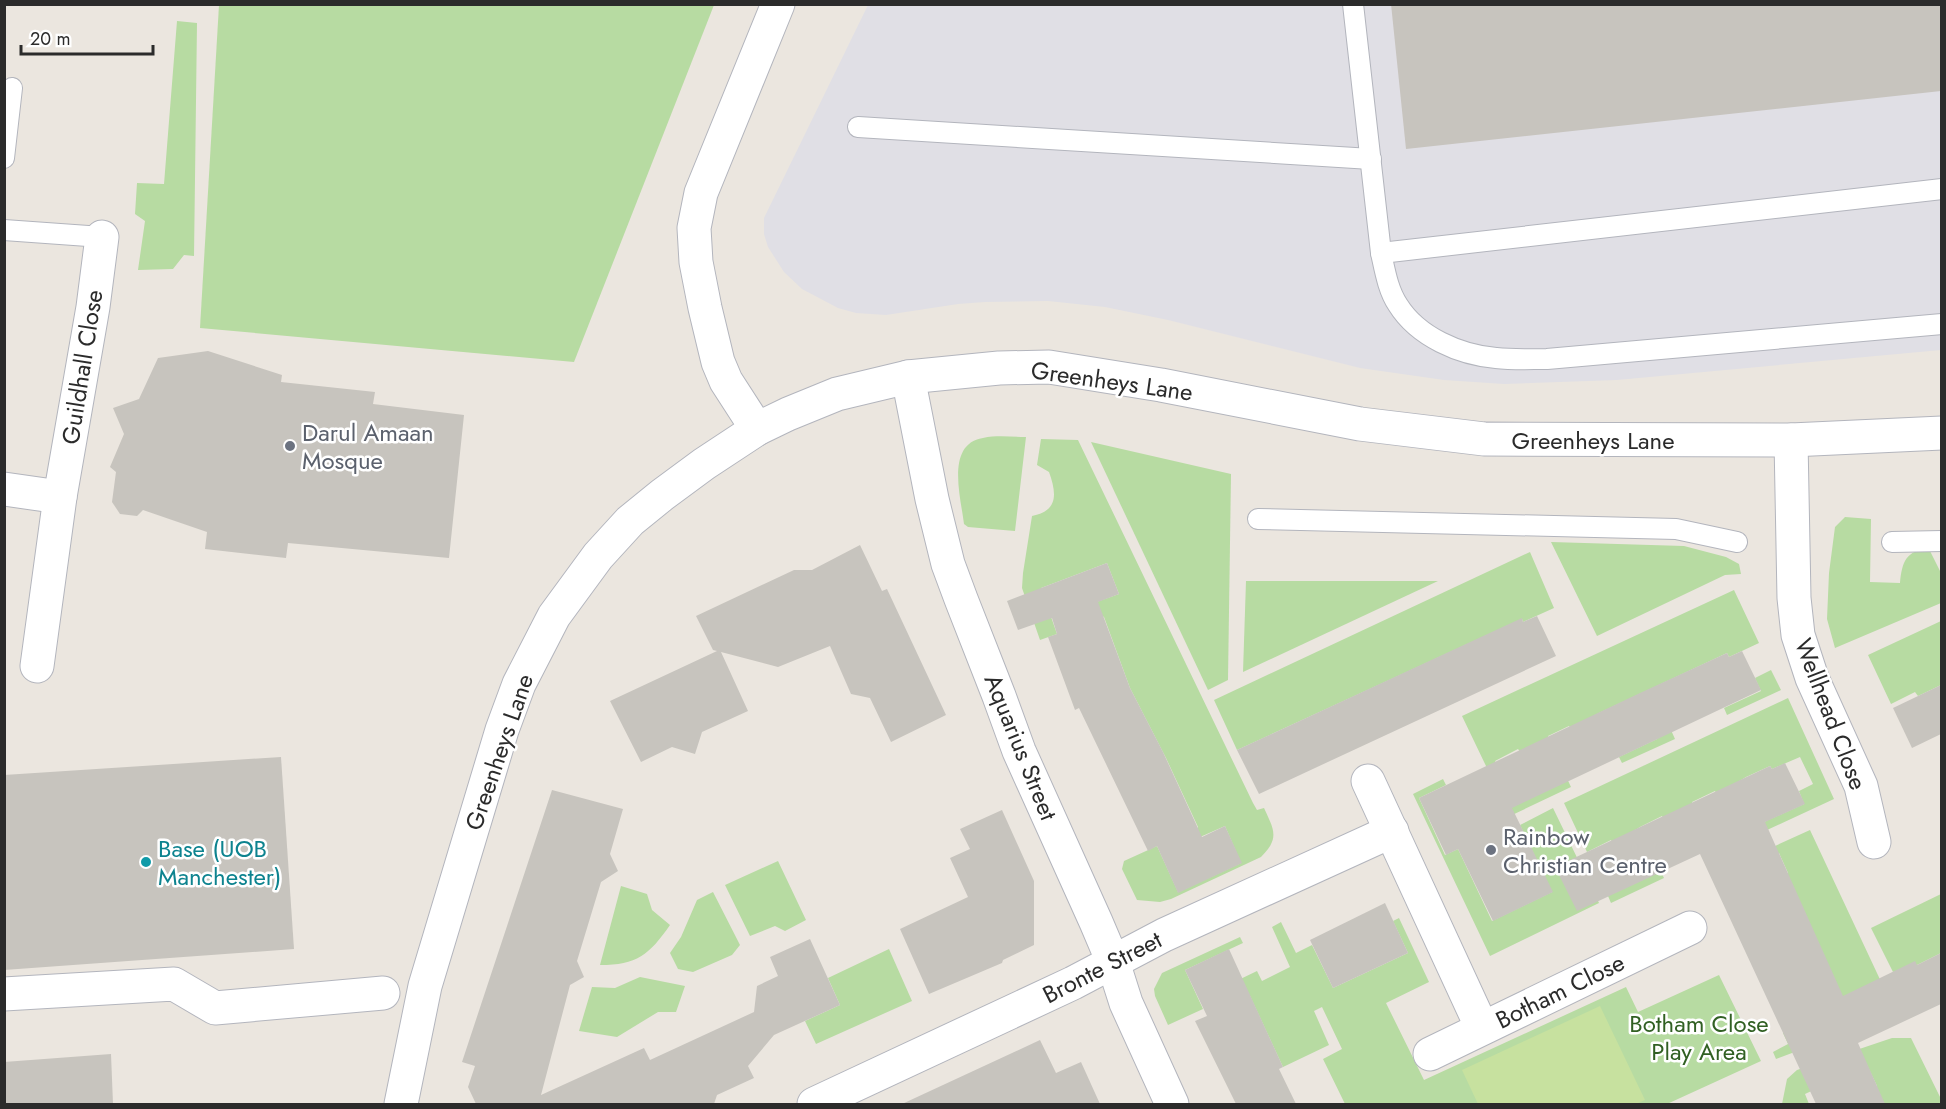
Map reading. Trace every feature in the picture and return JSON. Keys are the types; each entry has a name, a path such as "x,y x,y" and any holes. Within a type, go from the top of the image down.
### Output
{"street":[{"path":"758,429 726,381 718,362 696,262 694,228 701,193 778,4"},
{"name":"Guildhall Close","path":"37,666 60,497 93,307 102,237"},
{"name":"Greenheys Lane","path":"401,1104 425,986 502,730 519,684 554,616 598,556 630,521 662,495 758,429 837,394 908,377 957,371 1049,367 1161,385 1360,424 1484,439 1791,440 1941,433"},
{"name":"Aquarius Street","path":"908,377 932,499 948,564 1019,751 1113,962 1126,1003 1172,1104"},
{"name":"Wellhead Close","path":"1791,440 1794,598 1798,635 1812,678 1861,786 1874,842"},
{"path":"4,489 60,497"},
{"path":"1368,782 1482,1028"},
{"name":"Bronte Street","path":"814,1104 1113,962 1164,935 1392,831"},
{"name":"Botham Close","path":"1430,1054 1690,928"},
{"path":"4,994 174,984 215,1008 383,993"}],"lane":[{"path":"1353,4 1381,253 1388,285 1398,306 1412,323 1434,339 1464,352 1495,358 1547,359 1941,324"},
{"path":"4,158 12,88"},
{"path":"858,127 1371,159"},
{"path":"1381,253 1941,189"},
{"path":"4,230 102,237"},
{"path":"1258,519 1665,528 1737,542"},
{"path":"1893,542 1941,541"}],"shaded area":[{"path":"868,5 1941,5 1941,350 1617,380 1504,384 1444,380 1360,368 1168,320 1105,307 1048,301 985,302 886,315 856,313 838,308 802,289 784,272 768,247 764,234 764,218"}],"green space":[{"path":"219,5 714,5 574,362 200,328"},
{"path":"177,21 197,23 194,256 184,255 173,269 138,270 145,221 135,214 137,183 164,184"},
{"path":"1026,437 1015,531 968,527 964,524 958,473 959,461 964,450 971,442 983,438"},
{"path":"1041,439 1078,440 1253,803 1257,810 1264,808 1272,828 1273,839 1261,857 1160,902 1137,900 1122,869 1124,861 1157,846 1178,892 1241,863 1225,826 1191,841 1198,827 1130,688 1104,617 1085,606 1119,594 1107,563 1041,588 1057,634 1040,640 1022,588 1032,516 1041,514 1051,506 1054,494 1049,472 1037,465"},
{"path":"1091,442 1231,474 1228,680 1208,690"},
{"path":"1845,517 1871,519 1870,582 1900,583 1902,569 1907,558 1915,552 1929,549 1941,573 1941,603 1835,648 1827,619 1829,573 1835,527"},
{"path":"1551,542 1684,546 1726,557 1739,564 1741,574 1725,575 1597,636"},
{"path":"1530,552 1554,608 1523,622 1522,619 1237,750 1214,700"},
{"path":"1246,581 1438,581 1243,672"},
{"path":"1734,590 1759,643 1729,657 1727,653 1599,713 1571,729 1569,726 1548,736 1549,740 1521,753 1518,749 1495,761 1515,805 1562,768 1571,787 1510,816 1462,716"},
{"path":"1941,621 1941,685 1918,696 1915,692 1891,704 1868,655"},
{"path":"1771,670 1781,690 1727,715 1724,708 1761,691 1755,678"},
{"path":"1788,698 1834,799 1715,854 1766,821 1804,804 1799,791 1813,784 1800,757 1772,769 1770,766 1746,777 1717,795 1715,791 1692,802 1693,806 1664,820 1662,816 1613,844 1611,840 1587,852 1564,803"},
{"path":"1666,719 1675,739 1622,763 1619,757 1657,739"},
{"path":"1443,779 1446,785 1419,798 1445,855 1458,849 1492,921 1552,892 1520,825 1553,808 1599,903 1490,956 1413,794"},
{"path":"1810,830 1884,988 1872,1023 1776,1059 1773,1052 1788,1044 1783,1033 1841,1006 1780,877 1788,873 1779,853 1721,880 1718,872"},
{"path":"1654,858 1664,878 1611,903 1608,896"},
{"path":"778,861 806,920 785,931 775,926 750,936 725,885"},
{"path":"621,886 647,894 652,910 670,925 655,944 641,956 624,963 600,965"},
{"path":"713,892 740,945 732,955 693,972 678,969 670,953 681,937 697,900"},
{"path":"1941,894 1941,953 1917,965 1893,972 1871,928"},
{"name":"Botham Close Play Area","path":"1399,918 1429,982 1386,1003 1424,1080 1626,987 1638,1012 1719,975 1761,1061 1667,1104 1345,1104 1323,1059 1342,1049 1322,1007 1314,1011 1329,1045 1283,1067 1250,996 1228,985 1257,971 1262,981 1290,967 1272,927 1281,922 1296,953 1312,945 1333,988 1408,953 1393,921"},
{"path":"1240,937 1243,943 1185,970 1203,1009 1168,1025 1154,989 1162,973"},
{"path":"889,949 912,1001 816,1044 805,1021 840,1005 828,978"},
{"path":"640,977 685,986 676,1012 658,1012 617,1037 579,1031 592,987 615,988"},
{"path":"1600,1006 1645,1100 1636,1104 1478,1104 1462,1070"},
{"path":"1892,1038 1911,1038 1942,1101 1941,1104 1878,1104 1871,1089 1877,1086 1867,1065 1805,1094 1809,1104 1782,1104 1787,1079 1797,1070"}],"building":[{"path":"1391,4 1941,4 1941,91 1406,149"},
{"name":"Darul Amaan Mosque","path":"208,351 282,375 281,382 375,392 373,404 464,415 449,558 288,543 286,558 205,549 207,532 143,510 137,516 120,514 112,502 116,472 110,467 124,434 113,408 139,399 158,358"},
{"path":"860,545 882,591 887,589 946,715 891,742 870,698 851,694 830,646 778,667 721,652 748,711 702,732 695,754 672,747 641,762 610,701 717,651 713,650 696,616 794,570 812,570"},
{"path":"1107,563 1119,594 1098,602 1130,688 1163,752 1202,837 1225,826 1242,863 1178,893 1157,846 1148,851 1079,708 1075,710 1048,637 1057,634 1052,618 1018,630 1007,601"},
{"path":"1537,616 1556,656 1259,794 1237,750 1522,618 1523,622"},
{"path":"1742,651 1761,690 1512,808 1553,892 1493,921 1458,849 1446,855 1419,798 1727,653 1729,657"},
{"path":"1941,685 1941,734 1912,748 1893,708"},
{"name":"Base (UOB Manchester)","path":"281,757 294,949 4,970 4,775"},
{"path":"1785,763 1805,804 1765,822 1843,996 1915,961 1917,965 1941,953 1941,1004 1858,1043 1885,1104 1816,1104 1700,854 1577,911 1555,867 1770,766 1772,769"},
{"path":"552,790 623,809 610,854 618,871 601,882 577,961 584,977 570,985 541,1095 644,1048 650,1060 754,1012 757,986 778,976 770,957 810,939 840,1005 774,1035 748,1066 754,1078 717,1095 714,1104 476,1104 468,1087 475,1066 462,1062"},
{"path":"1002,810 1034,881 1034,945 1003,960 1002,963 929,994 900,929 968,897 950,858 970,849 960,829"},
{"path":"1385,903 1408,953 1333,988 1310,940"},
{"path":"1229,949 1283,1067 1279,1069 1296,1104 1236,1104 1195,1021 1207,1016 1185,970"},
{"path":"1040,1040 1056,1073 1081,1062 1100,1104 902,1104"},
{"path":"111,1054 113,1104 4,1104 4,1062"}],"place":[{"name":"Darul Amaan Mosque","path":"290,446"},
{"name":"Rainbow Christian Centre","path":"1491,850"},
{"name":"Base (UOB Manchester)","path":"146,862"}]}
